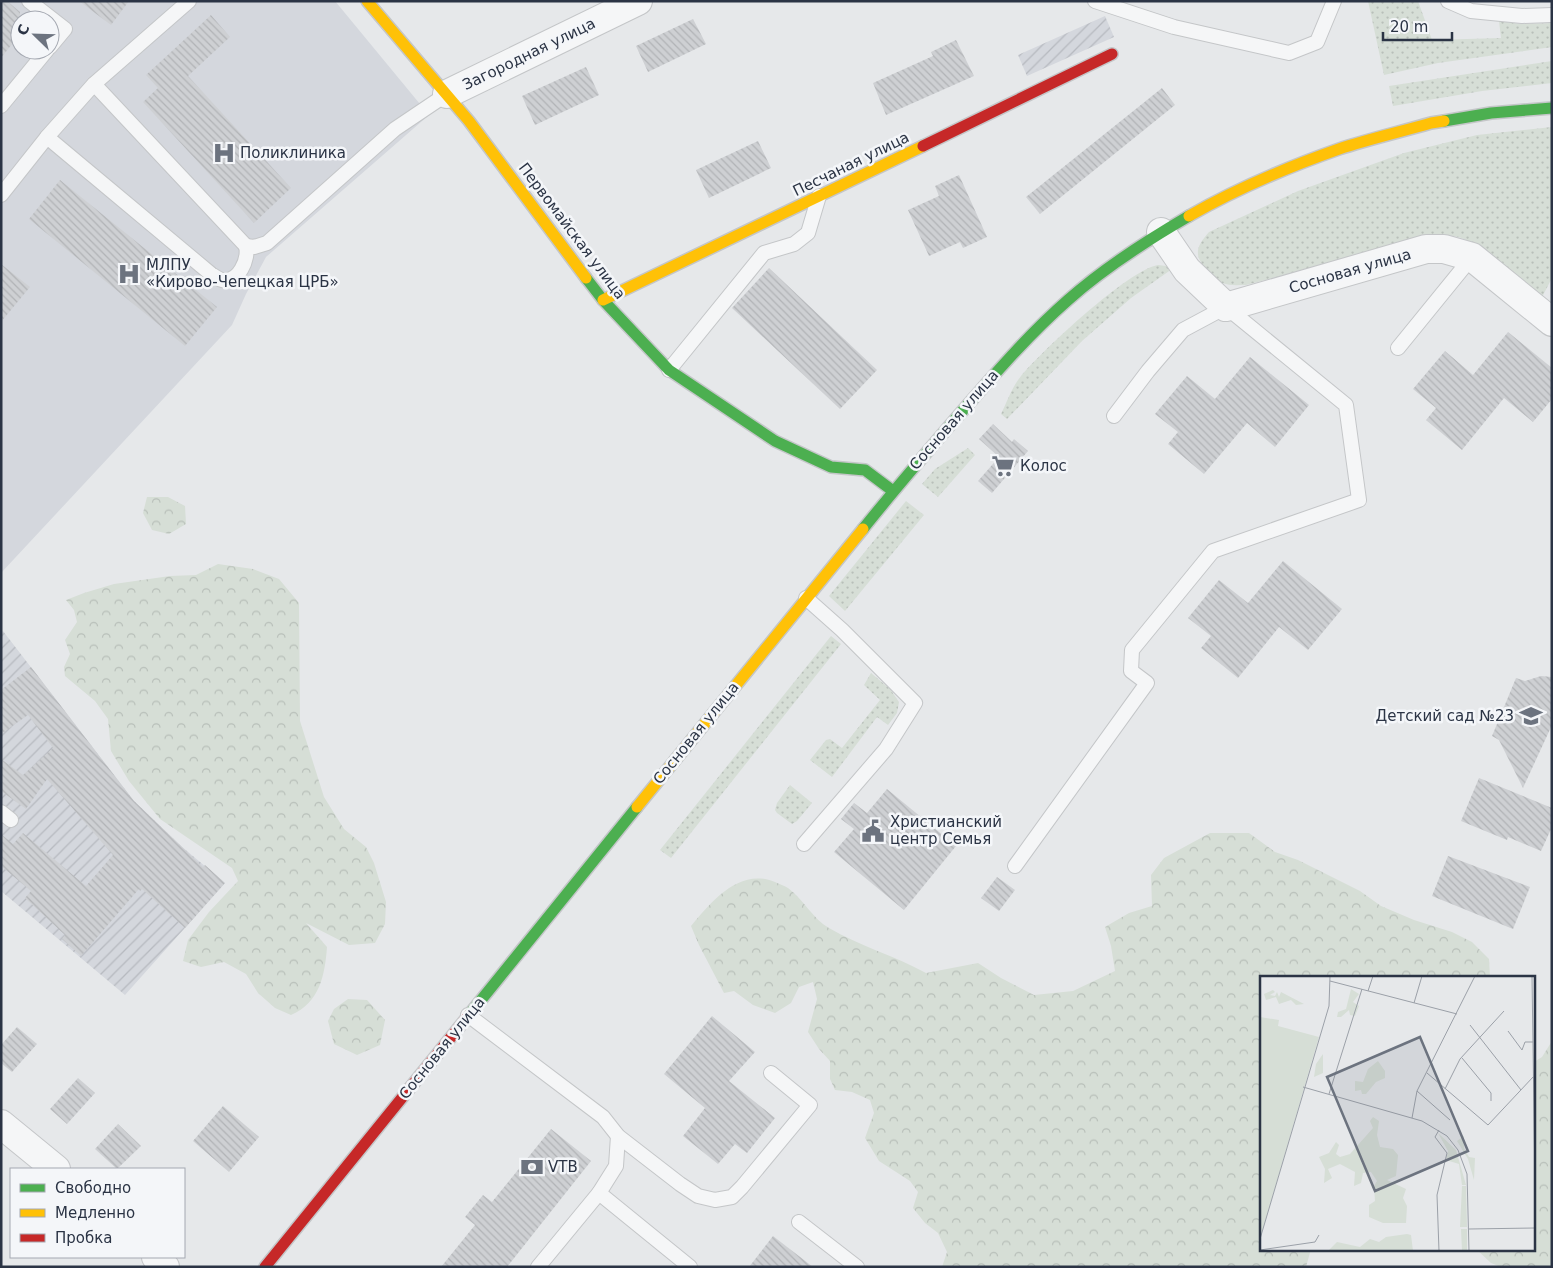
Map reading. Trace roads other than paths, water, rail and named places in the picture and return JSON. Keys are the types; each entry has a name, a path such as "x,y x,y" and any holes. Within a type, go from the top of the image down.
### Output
{"street":[{"name":"Первомайская улица","path":"367,1 470,121 603,300 669,370 775,441 831,467 865,470 892,491"},
{"name":"Загородная улица","path":"447,94 638,1"},
{"name":"Песчаная улица","path":"603,300 1112,54"},
{"name":"Сосновая улица","path":"265,1267 892,491 1017,348 1068,300 1109,267 1161,232 1208,205 1275,174 1340,149 1431,123 1492,113 1552,108"},
{"path":"1161,232 1187,270 1226,307"},
{"name":"Сосновая улица","path":"1226,307 1426,249 1444,249 1472,257 1552,322"},
{"path":"1,1124 55,1168"},
{"path":"157,1258 166,1267"}],"lane":[{"path":"29,1 41,10"},
{"path":"1,195 47,137 94,84 189,1"},
{"path":"1095,1 1174,27 1289,53 1317,42 1334,1"},
{"path":"1448,1 1471,11 1522,16 1552,16"},
{"path":"60,25 65,29 60,35"},
{"path":"1,106 39,60"},
{"path":"47,137 216,278 227,280 233,278 247,259 246,246 94,84"},
{"path":"246,246 254,247 266,243 394,129 447,94"},
{"path":"669,370 764,253 794,244 808,234 820,196"},
{"path":"1398,348 1472,257"},
{"path":"1015,866 1148,683 1131,671 1132,650 1213,551 1359,500 1346,405 1226,307 1183,330 1148,371 1114,416"},
{"path":"804,844 886,749 915,703 842,630 806,598"},
{"path":"468,1016 603,1117 618,1136 680,1184 698,1196 716,1200 732,1197 742,1188 810,1105 771,1073"},
{"path":"538,1267 599,1193 616,1166 618,1136"},
{"path":"599,1193 690,1267"},
{"path":"799,1222 857,1267"}],"place":[{"name":"Поликлиника","path":"224,153"},
{"name":"МЛПУ «Кирово-Чепецкая ЦРБ»","path":"129,274"},
{"name":"Колос","path":"1003,466"},
{"name":"Детский сад №23","path":"1531,716"},
{"name":"Христианский центр Семья","path":"873,831"},
{"name":"VTB","path":"532,1167"}]}
